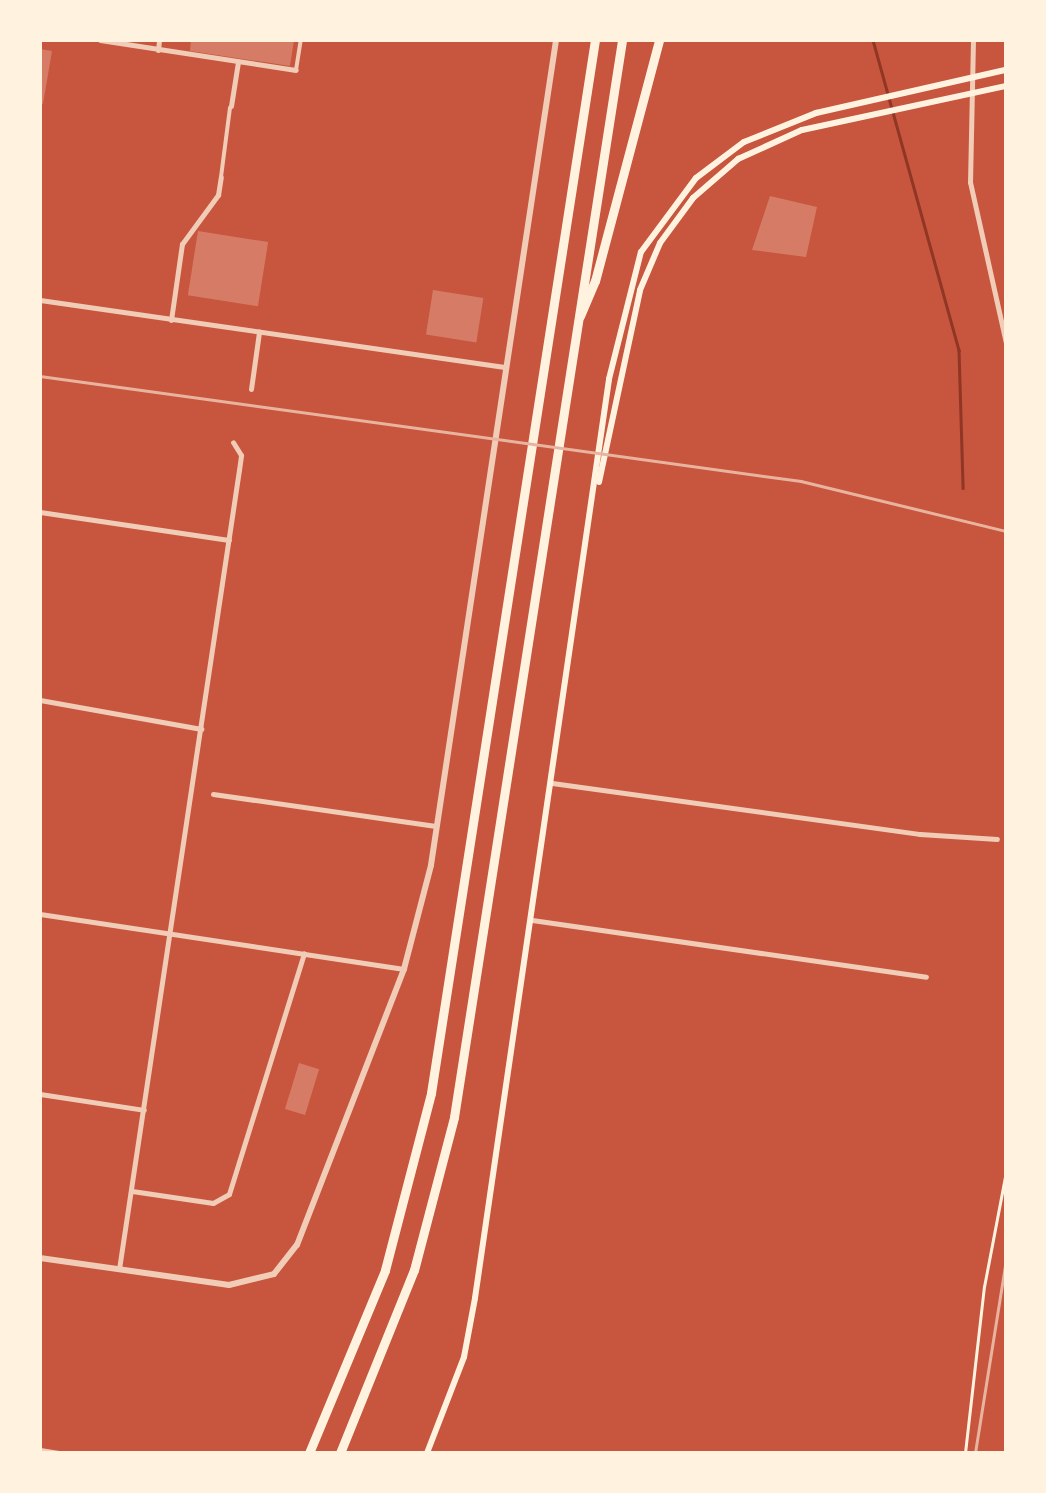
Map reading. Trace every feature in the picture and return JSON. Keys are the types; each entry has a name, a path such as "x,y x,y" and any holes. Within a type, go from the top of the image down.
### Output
{"highway":[{"path":"310,1453 385,1270 431,1093 592,40"},
{"path":"340,1453 414,1270 454,1117 622,40"},
{"path":"575,327 595,281 659,40"}],"main road":[{"path":"427,1453 470,1330 609,379 641,252 679,196 732,149 825,111 1006,70"},
{"path":"589,527 634,310 660,243 694,198 738,159 828,123 975,88 1006,86"}],"street":[{"path":"100,40 146,44 158,50 296,70 301,40"},
{"path":"158,50 159,40"},
{"path":"40,1258 229,1286 258,1282 286,1262 404,969 439,827 556,40"},
{"path":"973,40 975,88 970,182 1006,343"},
{"path":"171,320 182,244 218,195 238,62"},
{"path":"40,300 506,367"},
{"path":"251,389 259,332"},
{"path":"119,1270 241,456 233,442"},
{"path":"40,512 229,540"},
{"path":"40,700 201,729"},
{"path":"552,782 920,834 997,838"},
{"path":"213,794 439,827"},
{"path":"40,914 404,969"},
{"path":"532,920 926,977"},
{"path":"132,1191 213,1203 229,1194 304,954"},
{"path":"40,1094 144,1110"},
{"path":"40,1450 59,1453"}],"path":[{"path":"965,1453 998,1200 1006,1172"}],"building":[{"path":"191,40 294,40 290,66 190,51"},
{"path":"40,49 52,51 43,104 40,103"},
{"path":"770,196 817,207 806,257 752,250"},
{"path":"198,231 268,242 258,306 188,295"},
{"path":"433,290 483,298 476,342 426,334"},
{"path":"299,1063 319,1069 305,1115 285,1109"}],"waterway":[{"path":"873,40 959,350 963,488"}],"tram line":[{"path":"40,376 801,481 1006,531"}],"railway":[{"path":"975,1453 1006,1260"}]}
